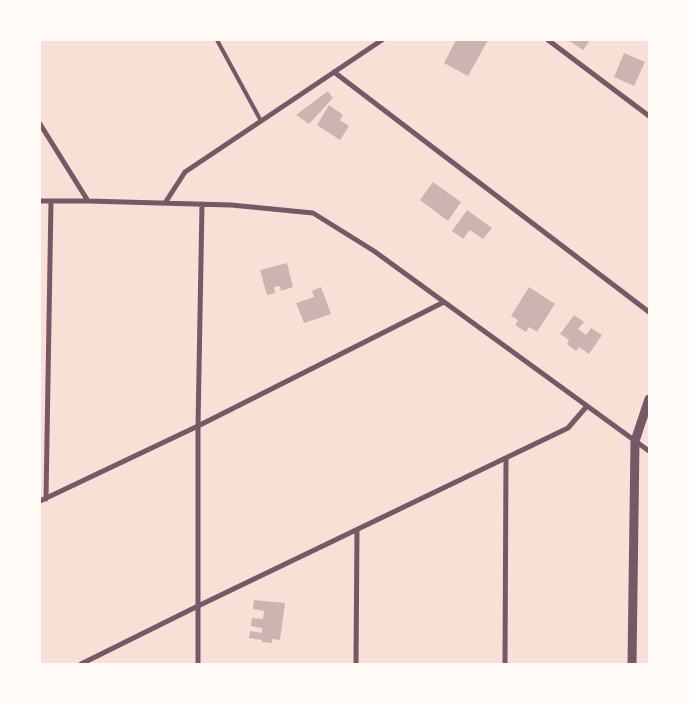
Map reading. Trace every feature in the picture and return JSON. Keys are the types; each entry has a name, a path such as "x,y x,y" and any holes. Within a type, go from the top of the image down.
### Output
{"street":[{"path":"165,203 185,172 382,40"},
{"path":"548,40 649,116"},
{"path":"334,72 649,312"},
{"path":"40,124 88,201"},
{"path":"40,201 231,205 313,213 374,251 649,451"},
{"path":"46,499 51,201"},
{"path":"198,664 198,426 202,204"},
{"path":"40,501 198,426 444,302"},
{"path":"632,664 635,441 649,399"},
{"path":"81,664 568,428 587,406"},
{"path":"505,664 506,458"},
{"path":"356,664 357,530"}],"lane":[{"path":"217,40 261,121"}],"building":[{"path":"456,40 488,40 468,76 444,63"},
{"path":"568,40 590,40 583,50"},
{"path":"624,53 645,62 634,86 614,77"},
{"path":"328,91 333,98 309,124 296,115"},
{"path":"329,105 343,115 340,120 349,126 340,140 317,125"},
{"path":"433,182 461,202 448,221 420,200"},
{"path":"467,210 492,228 483,239 470,230 463,239 452,231"},
{"path":"287,263 293,287 281,291 280,286 274,287 275,293 267,295 260,270"},
{"path":"321,287 331,314 304,323 296,303 314,297 312,291"},
{"path":"529,287 555,304 537,332 529,327 526,332 515,325 518,320 511,316"},
{"path":"574,315 584,322 578,329 586,335 591,328 602,335 589,354 579,347 576,351 567,344 569,340 560,334"},
{"path":"254,600 285,603 280,640 272,639 272,643 249,638 250,631 262,633 262,628 251,626 252,618 263,619 264,611 253,609"}]}
